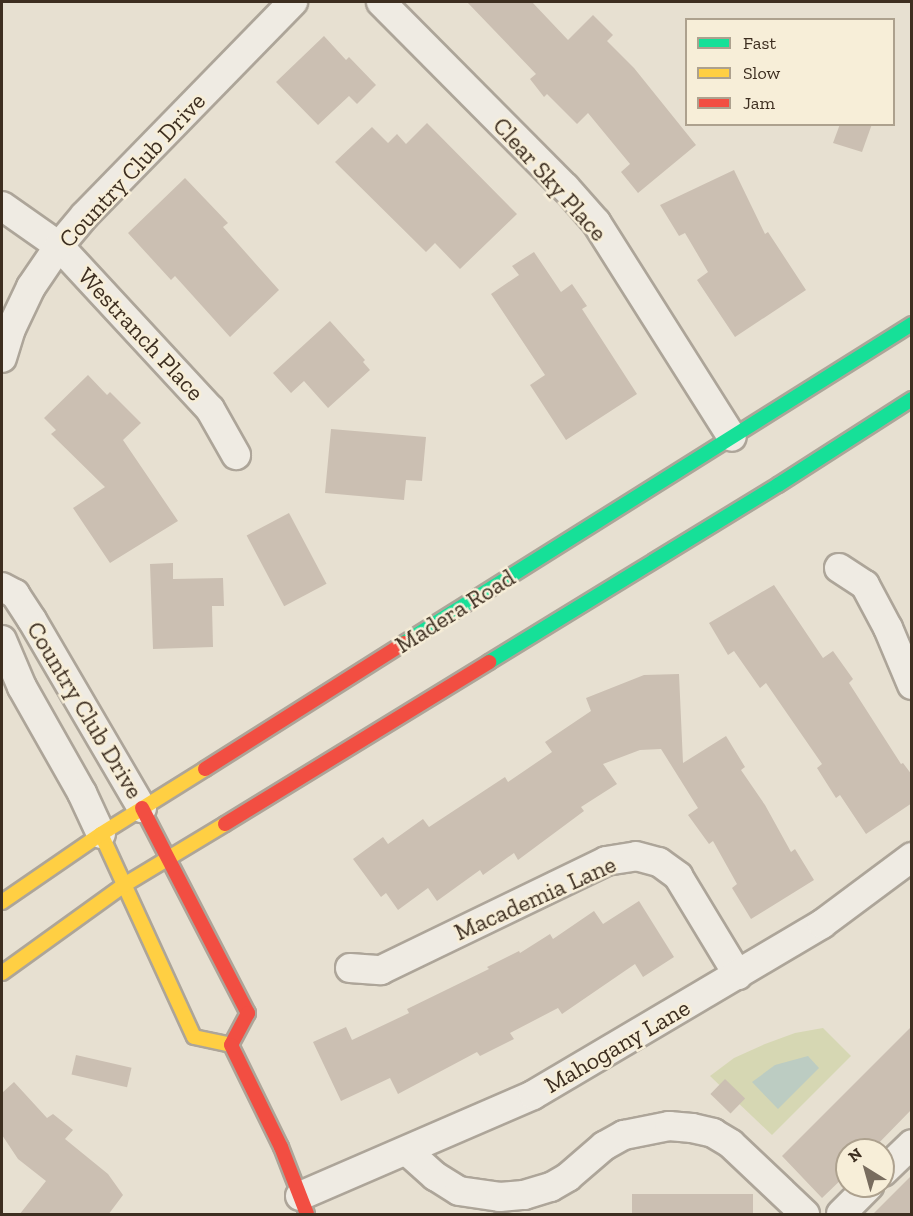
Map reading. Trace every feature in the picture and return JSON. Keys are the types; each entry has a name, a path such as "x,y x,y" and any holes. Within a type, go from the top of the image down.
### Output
{"main road":[{"name":"Madera Road","path":"2,902 101,834 912,324"},
{"path":"2,973 38,944 124,885 778,485 912,399"},
{"path":"142,808 248,1013 231,1045"},
{"path":"101,834 194,1037 231,1045"},
{"path":"231,1045 281,1147 303,1205"}],"street":[{"name":"Country Club Drive","path":"2,358 11,329 31,287 58,246 85,215 293,2"},
{"name":"Clear Sky Place","path":"381,2 565,187 596,222 732,437"},
{"name":"Westranch Place","path":"2,206 58,246 210,408 236,455"},
{"path":"839,568 865,585 888,628 912,685"},
{"name":"Country Club Drive","path":"2,587 15,594 49,647 142,808"},
{"name":"Country Club Drive","path":"2,640 8,671 22,687 82,793 101,834"},
{"path":"8,671 49,647"},
{"name":"Macademia Lane","path":"350,968 381,970 606,861 636,856 659,862 678,876 738,975"},
{"name":"Mahogany Lane","path":"303,1205 407,1151 533,1095 822,924 912,857"},
{"path":"407,1151 435,1176 459,1191 500,1197 524,1195 550,1187 568,1177 604,1146 624,1135 669,1126 692,1128 713,1134 746,1155 805,1215"},
{"path":"895,1160 912,1144"},
{"path":"841,1215 857,1198"}],"green space":[{"path":"823,1028 851,1056 772,1135 710,1076 734,1058 765,1044 795,1033"}],"shaded area":[{"path":"808,1056 819,1068 778,1109 752,1082 775,1065"}],"building":[{"path":"467,2 532,2 568,40 593,15 613,35 607,41 634,68 696,145 638,193 621,172 630,164 588,113 577,124 547,94 544,97 530,79 536,74"},
{"path":"324,36 346,60 349,57 376,85 357,104 349,96 318,125 276,82"},
{"path":"427,123 517,214 460,269 435,243 426,252 335,162 372,127 388,143 397,134 406,144"},
{"path":"839,126 871,126 862,152 833,143"},
{"path":"734,170 765,234 768,232 806,290 735,337 697,280 708,272 685,233 679,236 660,205"},
{"path":"185,178 228,223 223,227 279,290 230,337 175,276 171,280 128,233"},
{"path":"534,252 561,292 572,284 587,306 582,309 637,394 566,440 530,385 545,375 491,294 519,275 512,266"},
{"path":"330,321 365,360 363,362 370,370 328,408 304,381 291,393 273,373"},
{"path":"88,375 107,395 110,392 141,423 123,440 178,521 110,563 73,508 105,487 51,434 56,430 44,418"},
{"path":"331,429 426,437 422,481 406,480 404,500 325,493"},
{"path":"289,513 327,584 284,606 247,536"},
{"path":"173,563 173,579 223,578 224,606 212,606 213,647 153,649 150,564"},
{"path":"774,585 823,658 833,651 853,679 849,683 901,764 903,763 912,775 912,803 866,834 840,795 836,798 817,768 822,764 766,683 760,688 734,651 728,655 709,623"},
{"path":"679,674 683,763 726,736 745,767 741,770 765,805 791,852 795,849 814,880 751,919 732,888 737,884 713,841 709,844 688,815 698,808 661,749 640,750 603,764 617,784 581,807 584,811 518,860 514,853 483,875 480,870 437,901 428,888 398,910 386,893 381,897 353,859 383,837 388,844 423,819 429,827 505,777 508,782 552,752 545,742 591,711 586,698 644,675"},
{"path":"639,901 674,957 643,977 635,964 562,1014 558,1008 510,1033 514,1039 480,1056 477,1052 398,1094 390,1078 341,1101 313,1042 346,1027 352,1040 409,1013 407,1009 489,969 487,967 519,951 520,953 550,934 553,939 594,911 603,924"},
{"path":"912,1026 912,1109 884,1138 835,1138 835,1186 822,1198 782,1156"},
{"path":"76,1055 132,1068 127,1087 72,1074"},
{"path":"725,1079 745,1098 731,1114 710,1094"},
{"path":"14,1082 47,1118 53,1114 73,1130 65,1139 108,1174 123,1195 108,1215 19,1215 46,1181 18,1159 2,1135 2,1093"},
{"path":"912,1175 912,1215 872,1215 889,1198 895,1198 895,1192"},
{"path":"632,1194 753,1194 753,1214 632,1214"}],"traffic: fast":[{"path":"404,643 912,324"},
{"path":"489,662 778,485 912,399"}],"traffic: slow":[{"path":"2,902 101,834 205,769"},
{"path":"2,973 124,885 225,824"},
{"path":"101,834 194,1037 231,1045"}],"traffic: jam":[{"path":"205,769 404,643"},
{"path":"225,824 489,662"},
{"path":"142,808 248,1013 231,1045"},
{"path":"231,1045 281,1147 307,1214"}]}
